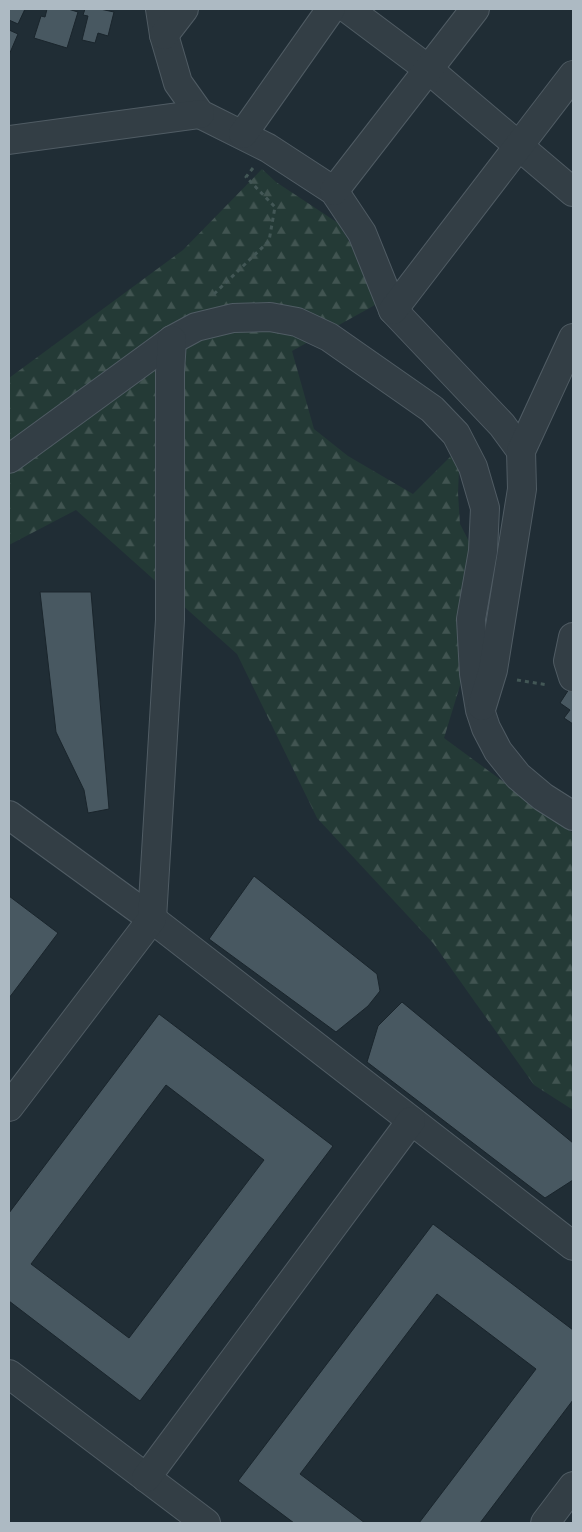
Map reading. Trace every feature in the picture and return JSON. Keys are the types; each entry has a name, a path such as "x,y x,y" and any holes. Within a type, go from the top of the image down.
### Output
{"street":[{"path":"184,9 162,22 178,83 200,114 268,148 334,191 362,233 393,310 502,425 521,451"},
{"path":"243,134 331,9"},
{"path":"348,9 428,69 573,192"},
{"path":"334,191 475,9"},
{"path":"393,310 573,75"},
{"path":"9,140 200,114"},
{"path":"9,460 172,340 196,327 232,318 270,317 297,322 329,337 432,409 456,434 473,467 484,508 483,551 471,619 474,674 480,710 486,728 498,751 518,776 543,797 573,816"},
{"path":"480,710 493,670 522,489 521,451 573,338"},
{"path":"9,1107 152,919 170,620 170,381 172,340"},
{"path":"562,681 573,637"},
{"path":"9,816 152,919 573,1246"},
{"path":"146,1478 411,1121"},
{"path":"9,1374 206,1523"},
{"path":"546,1523 573,1486"}],"path":[{"path":"213,296 269,241 275,207 246,177 268,148"},
{"path":"512,679 562,681"}],"green space":[{"path":"262,169 276,182 338,223 384,300 292,351 314,429 348,456 413,494 460,447 458,493 460,524 491,584 444,738 573,833 573,1110 534,1085 433,943 317,818 237,654 76,510 9,545 9,378 183,250"}],"building":[{"path":"9,9 25,9 18,24 9,20"},
{"path":"47,9 68,9 78,12 67,48 34,38 41,16 45,17"},
{"path":"85,9 100,9 114,12 108,36 98,33 95,43 82,40 88,16 83,15"},
{"path":"9,30 18,34 9,55"},
{"path":"40,592 91,592 109,809 88,813 84,790 56,732"},
{"path":"571,686 573,688 573,724 564,718 570,710 560,703"},
{"path":"254,876 377,974 380,991 368,1006 336,1032 209,939"},
{"path":"9,896 58,933 9,998"},
{"path":"402,1002 573,1143 573,1180 545,1198 367,1062 378,1026"},
{"path":"159,1014 333,1146 140,1401 9,1301 9,1213","holes":["166,1085 264,1160 129,1338 31,1264"]},
{"path":"433,1224 573,1330 573,1400 480,1523 419,1523 536,1369 437,1294 300,1474 365,1523 294,1523 238,1481"}]}
